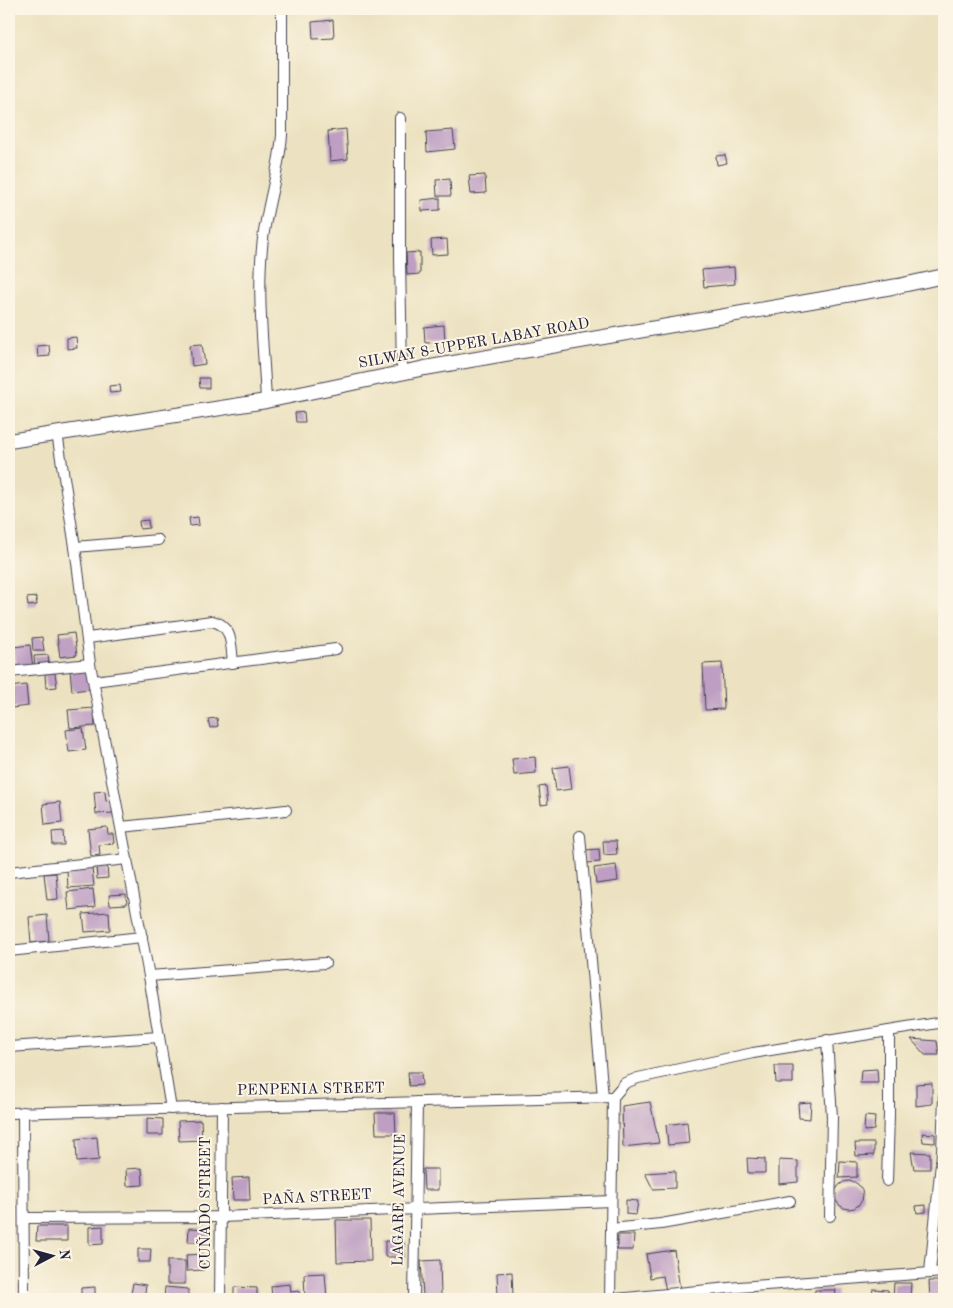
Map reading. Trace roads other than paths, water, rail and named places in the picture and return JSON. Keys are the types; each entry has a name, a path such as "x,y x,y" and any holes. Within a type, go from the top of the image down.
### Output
{"main road":[{"name":"SILWAY 8-UPPER LABAY ROAD","path":"9,441 266,401 402,373 898,286 944,276"}],"street":[{"path":"266,401 260,289 264,227 280,153 282,9"},
{"path":"400,118 402,373"},
{"path":"57,433 75,547 90,664 142,937 171,1109"},
{"path":"75,547 158,540"},
{"path":"88,638 212,621 223,624 227,628 233,663"},
{"path":"94,681 336,649"},
{"path":"9,672 90,664"},
{"path":"121,827 286,810"},
{"path":"580,836 608,1097 611,1201 610,1299"},
{"path":"9,872 127,859"},
{"path":"9,950 142,937"},
{"path":"149,976 326,963"},
{"path":"608,1097 625,1083 638,1078 827,1040 944,1022"},
{"path":"887,1181 889,1031"},
{"path":"9,1047 159,1037"},
{"path":"827,1040 832,1117 830,1216"},
{"name":"PENPENIA STREET","path":"9,1113 608,1097"},
{"path":"930,1272 942,1153 944,1097"},
{"name":"LAGARE AVENUE","path":"414,1299 417,1102"},
{"name":"CUÑADO STREET","path":"220,1299 222,1107"},
{"path":"23,1112 24,1299"},
{"name":"PAÑA STREET","path":"24,1218 220,1217 611,1201"},
{"path":"610,1229 661,1224 790,1201"},
{"path":"616,1299 739,1287 944,1272"}]}
